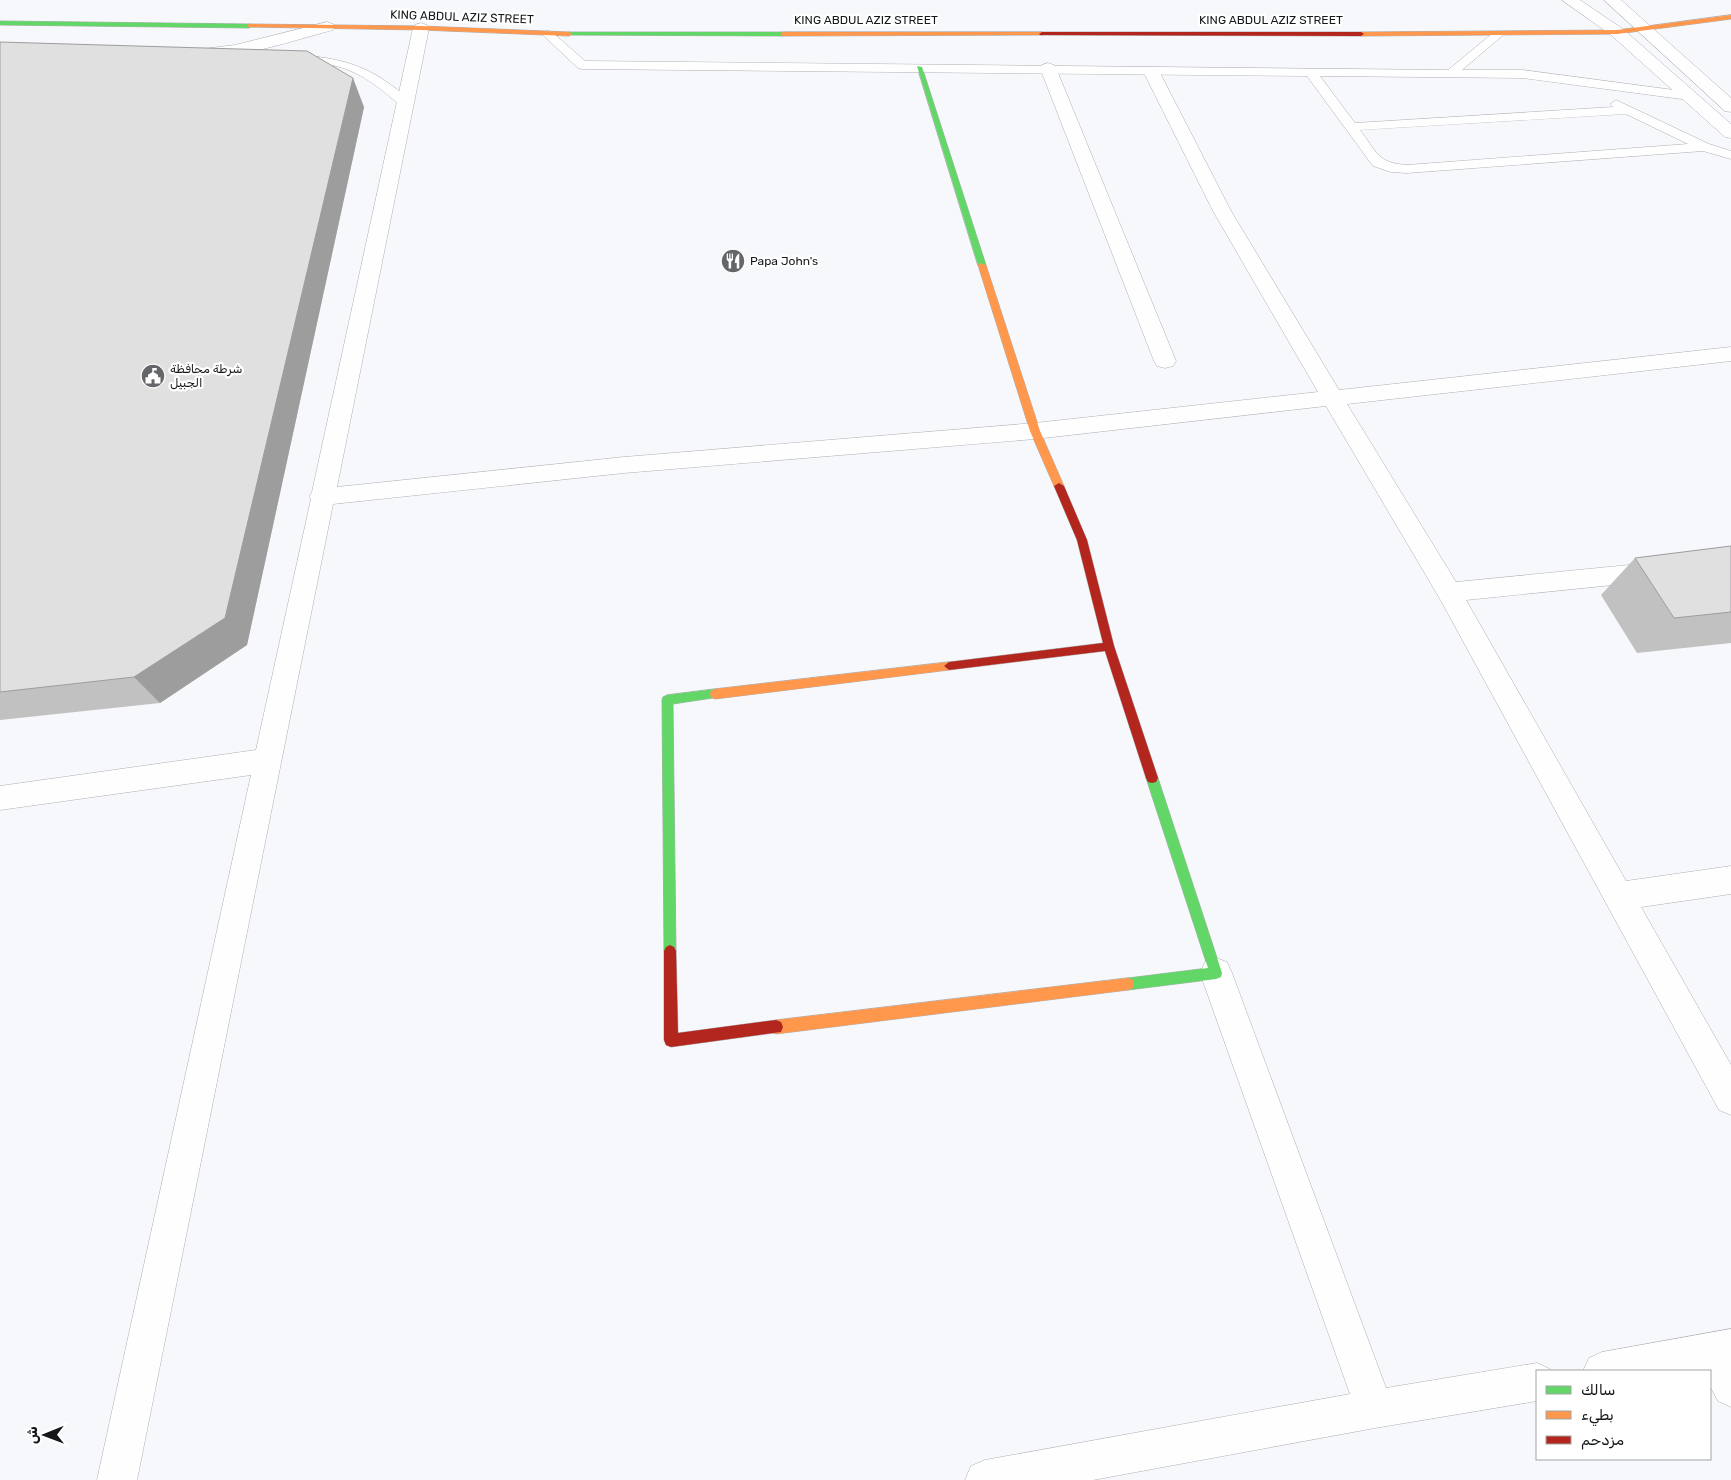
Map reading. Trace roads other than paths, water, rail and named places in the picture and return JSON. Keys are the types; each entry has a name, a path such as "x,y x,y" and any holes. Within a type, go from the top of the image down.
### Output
{"main road":[{"name":"KING ABDUL AZIZ STREET","path":"0,23 421,28 548,34 1498,34 1617,32 1731,17"},
{"path":"918,67 1035,431 1082,540 1109,646 1216,973 671,1040 667,700 1109,646"}],"street":[{"path":"1570,0 1617,32 1731,134"},
{"path":"1612,0 1730,103"},
{"path":"188,55 205,58 327,27"},
{"path":"117,1480 321,497 421,28"},
{"path":"1048,68 1165,361"},
{"path":"1151,71 1222,211 1449,592 1731,1098"},
{"path":"321,497 615,466 1035,431 1731,354"},
{"path":"1449,592 1731,564"},
{"path":"0,798 266,761"},
{"path":"1619,896 1731,880"},
{"path":"1216,973 1375,1409"},
{"path":"1608,1370 1722,1351 1731,1388"},
{"path":"985,1480 1375,1409 1536,1382"}],"lane":[{"path":"548,34 582,65 1048,68 1311,73 1506,73 1567,79 1689,96"},
{"path":"1451,74 1498,34"},
{"path":"205,58 257,58"},
{"path":"282,59 323,60 360,69 375,78 405,103"},
{"path":"1311,73 1378,163 1391,168 1408,169 1704,147"},
{"path":"1567,79 1704,147 1731,155"},
{"path":"1351,127 1627,110"}],"place":[{"name":"Papa John's","path":"733,261"},
{"name":"شرطة محافظة الجبيل","path":"153,376"}]}
